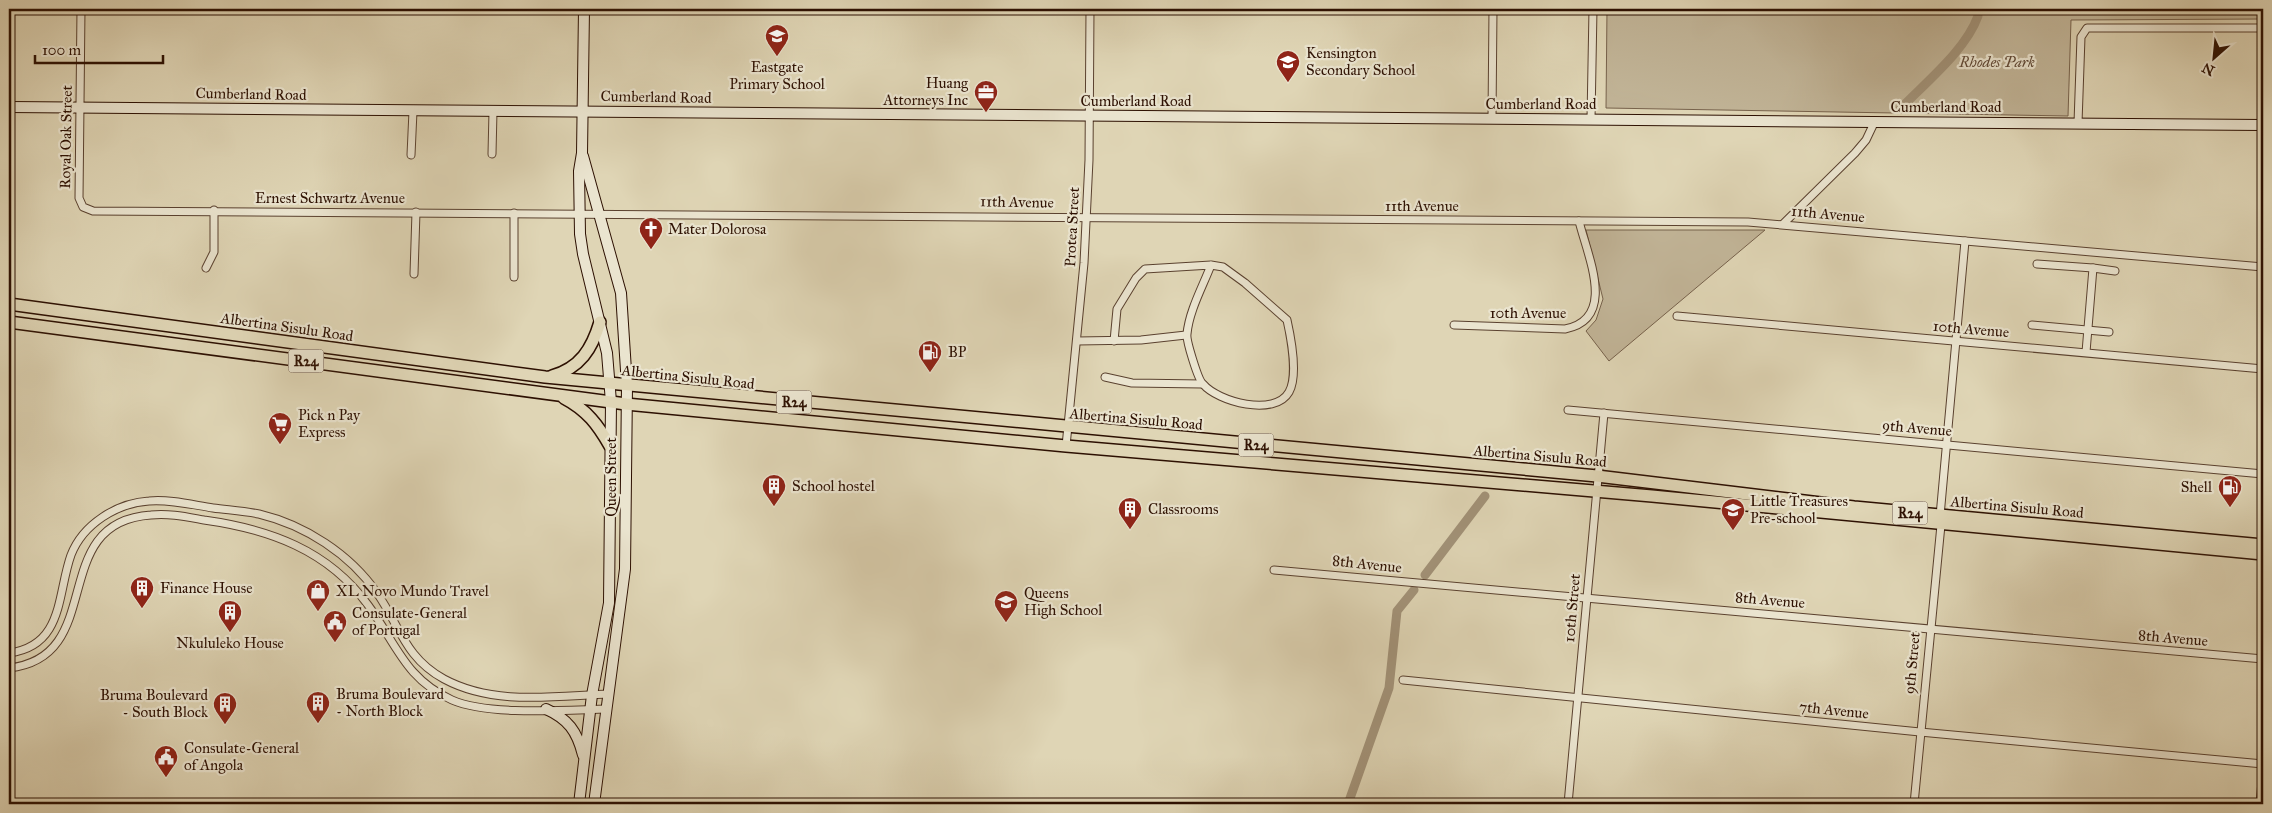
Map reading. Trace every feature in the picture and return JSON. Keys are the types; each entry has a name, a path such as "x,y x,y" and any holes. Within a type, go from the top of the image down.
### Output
{"main road":[{"name":"Albertina Sisulu Road","path":"9,304 546,378 1598,476 1940,520 2263,554"},
{"name":"Albertina Sisulu Road","path":"9,322 626,404 1066,446 1940,520 2263,545"},
{"path":"546,378 561,374 580,362 590,348 600,322"},
{"path":"552,393 586,411 597,424 610,446"}],"street":[{"name":"Royal Oak Street","path":"81,9 79,198 82,206"},
{"name":"Queen Street","path":"579,804 592,695 609,603 611,402 607,353 583,254 579,213 579,171 582,153 584,9"},
{"name":"Protea Street","path":"1066,446 1077,341 1086,217 1090,9"},
{"path":"1492,118 1493,9"},
{"path":"1591,119 1593,9"},
{"path":"2078,123 2081,37 2087,28 2263,28"},
{"name":"Cumberland Road","path":"9,107 2263,125"},
{"path":"411,155 413,111"},
{"path":"492,154 493,111"},
{"path":"1783,224 1856,153 1866,140 1875,121"},
{"name":"Queen Street","path":"582,153 621,293 627,386 625,569 594,804"},
{"name":"Ernest Schwartz Avenue","path":"82,206 93,210 579,213"},
{"path":"206,268 214,252 214,210"},
{"path":"414,274 416,212"},
{"path":"514,213 514,277"},
{"name":"11th Avenue","path":"579,213 1783,224 2263,267"},
{"name":"10th Avenue","path":"1454,325 1565,329 1582,324 1595,307 1596,294 1579,221"},
{"name":"9th Street","path":"1914,804 1965,241"},
{"path":"2037,264 2115,271"},
{"path":"1105,377 1132,383 1202,384 1233,402 1264,404 1283,400 1294,378 1287,320 1245,282 1222,267 1211,265 1150,267 1142,271 1117,309 1114,341"},
{"path":"1202,384 1186,335 1211,265"},
{"path":"2086,352 2093,268"},
{"name":"10th Avenue","path":"1677,316 2263,369"},
{"path":"2032,325 2109,332"},
{"path":"1077,341 1114,341 1186,335"},
{"name":"9th Avenue","path":"1568,410 2263,474"},
{"name":"10th Street","path":"1568,804 1604,413"},
{"path":"9,653 32,645 50,628 58,611 72,554 79,541 100,519 122,506 151,501 258,514 299,529 346,559 378,595 414,656 444,679 462,687 496,696 546,698 609,694"},
{"path":"222,522 224,509"},
{"path":"9,668 36,660 58,642 73,613 81,572 87,557 92,548 112,528 133,517 167,514 222,522 284,538 308,550 330,565 369,606 395,650 416,676 439,693 453,700 484,708 608,709"},
{"name":"8th Avenue","path":"1274,570 2263,659"},
{"name":"7th Avenue","path":"1403,680 1578,699 2263,764"},
{"path":"546,710 563,718 570,725 578,738 584,761"},
{"path":"2260,804 2263,770"}],"green space":[{"name":"Rhodes Park","path":"1607,9 2263,9 2263,19 2071,20 2068,116 1606,108"},
{"path":"1586,230 1765,230 1609,361 1586,331 1596,320 1603,299"}],"waterway":[{"path":"1978,9 1978,16"},
{"path":"1900,109 1955,54 1972,29 1978,16"},
{"path":"1425,575 1485,496"},
{"path":"1348,804 1389,688 1397,611 1414,590"},
{"path":"691,804 707,800 723,804"}],"place":[{"name":"Eastgate Primary School","path":"777,57"},
{"name":"Kensington Secondary School","path":"1288,83"},
{"name":"Huang Attorneys Inc","path":"986,113"},
{"name":"Mater Dolorosa","path":"651,250"},
{"name":"BP","path":"930,373"},
{"name":"Pick n Pay Express","path":"280,445"},
{"name":"School hostel","path":"774,507"},
{"name":"Shell","path":"2230,508"},
{"name":"Classrooms","path":"1130,530"},
{"name":"Little Treasures Pre-school","path":"1733,531"},
{"name":"Finance House","path":"142,609"},
{"name":"XL Novo Mundo Travel","path":"318,612"},
{"name":"Queens High School","path":"1006,623"},
{"name":"Nkululeko House","path":"230,633"},
{"name":"Consulate-General of Portugal","path":"335,643"},
{"name":"Bruma Boulevard - North Block","path":"318,724"},
{"name":"Bruma Boulevard - South Block","path":"225,725"},
{"name":"Consulate-General of Angola","path":"166,778"}]}
